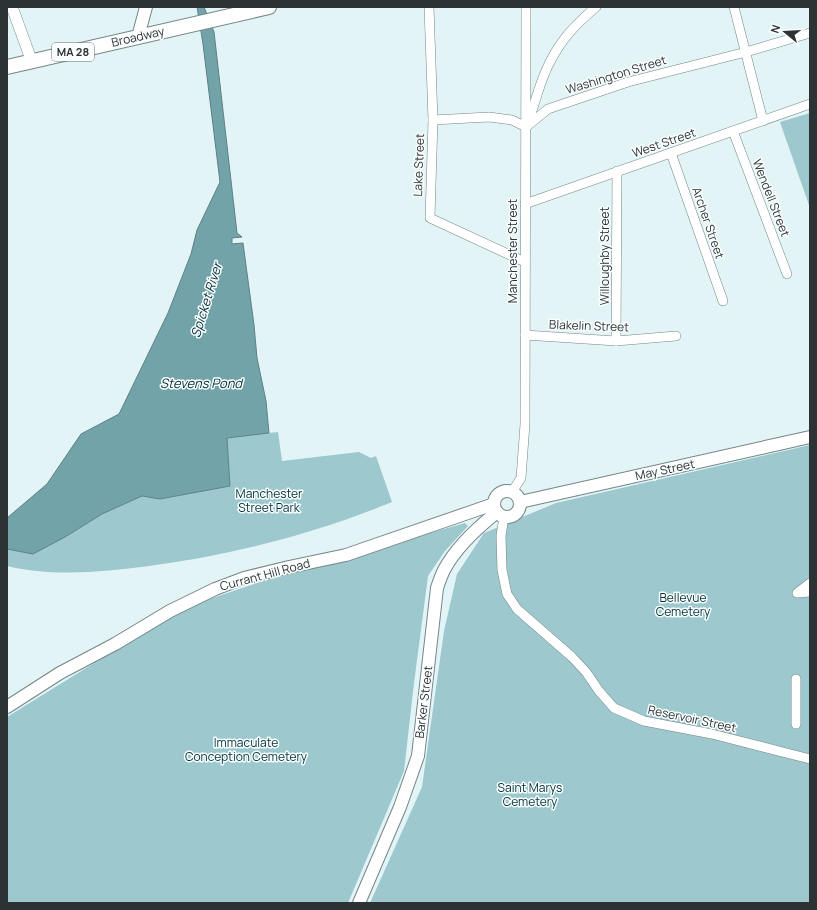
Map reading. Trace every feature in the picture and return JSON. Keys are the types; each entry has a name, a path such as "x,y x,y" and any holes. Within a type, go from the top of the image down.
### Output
{"main road":[{"path":"138,37 146,7"},
{"name":"Broadway","path":"7,67 269,7"},
{"name":"May Street","path":"520,502 810,437"},
{"path":"504,491 512,492 516,495 520,502 518,510 508,516 498,511 496,496 504,491"},
{"name":"Currant Hill Road","path":"7,708 60,673 115,644 170,611 215,589 244,578 346,555 498,511"},
{"name":"Barker Street","path":"359,903 400,807 418,756 437,588 441,576 454,554 478,527 498,511"}],"street":[{"path":"12,7 32,62"},
{"name":"Lake Street","path":"429,7 433,120 430,218 525,262"},
{"name":"Manchester Street","path":"512,492 521,478 525,424 526,7"},
{"path":"433,120 489,117 512,120 526,127 549,64 564,39 575,25 596,7"},
{"path":"734,7 763,121"},
{"name":"Washington Street","path":"526,127 548,109 628,82 746,52 810,33"},
{"name":"West Street","path":"525,204 810,104"},
{"name":"Wendell Street","path":"733,131 787,274"},
{"name":"Archer Street","path":"671,153 723,301"},
{"name":"Willoughby Street","path":"616,341 617,172"},
{"name":"Blakelin Street","path":"525,335 616,341 676,336"},
{"name":"Reservoir Street","path":"498,511 501,536 502,570 507,594 517,609 572,657 586,672 599,691 614,708 644,721 712,734 810,759"},
{"path":"810,583 797,593 810,592"},
{"path":"796,679 796,724"}],"green space":[{"path":"810,113 810,208 780,122"},
{"name":"Manchester Street Park","path":"278,432 282,461 359,452 371,458 376,456 392,502 333,524 303,533 272,542 211,556 96,572 42,571 7,566 7,549 33,554 65,537 102,514 142,496 160,499 230,486 227,438"},
{"name":"Bellevue Cemetery","path":"810,445 810,903 370,903 422,787 444,631 457,574 484,533 556,503"},
{"name":"Immaculate Conception Cemetery","path":"465,523 468,526 445,551 428,576 404,771 348,903 7,903 7,717 141,634 192,605 263,581"}],"water":[{"name":"Stevens Pond","path":"197,7 204,7 214,32 237,233 242,237 232,238 232,244 243,243 257,358 266,401 269,433 227,438 230,486 160,499 142,496 102,514 65,537 33,554 7,549 7,518 47,484 81,434 119,414 168,313 191,254 197,230 220,182"}],"water label":[{"name":"Spicket River","path":"206,300"}],"park label":[{"name":"Saint Marys Cemetery","path":"530,795"}]}
